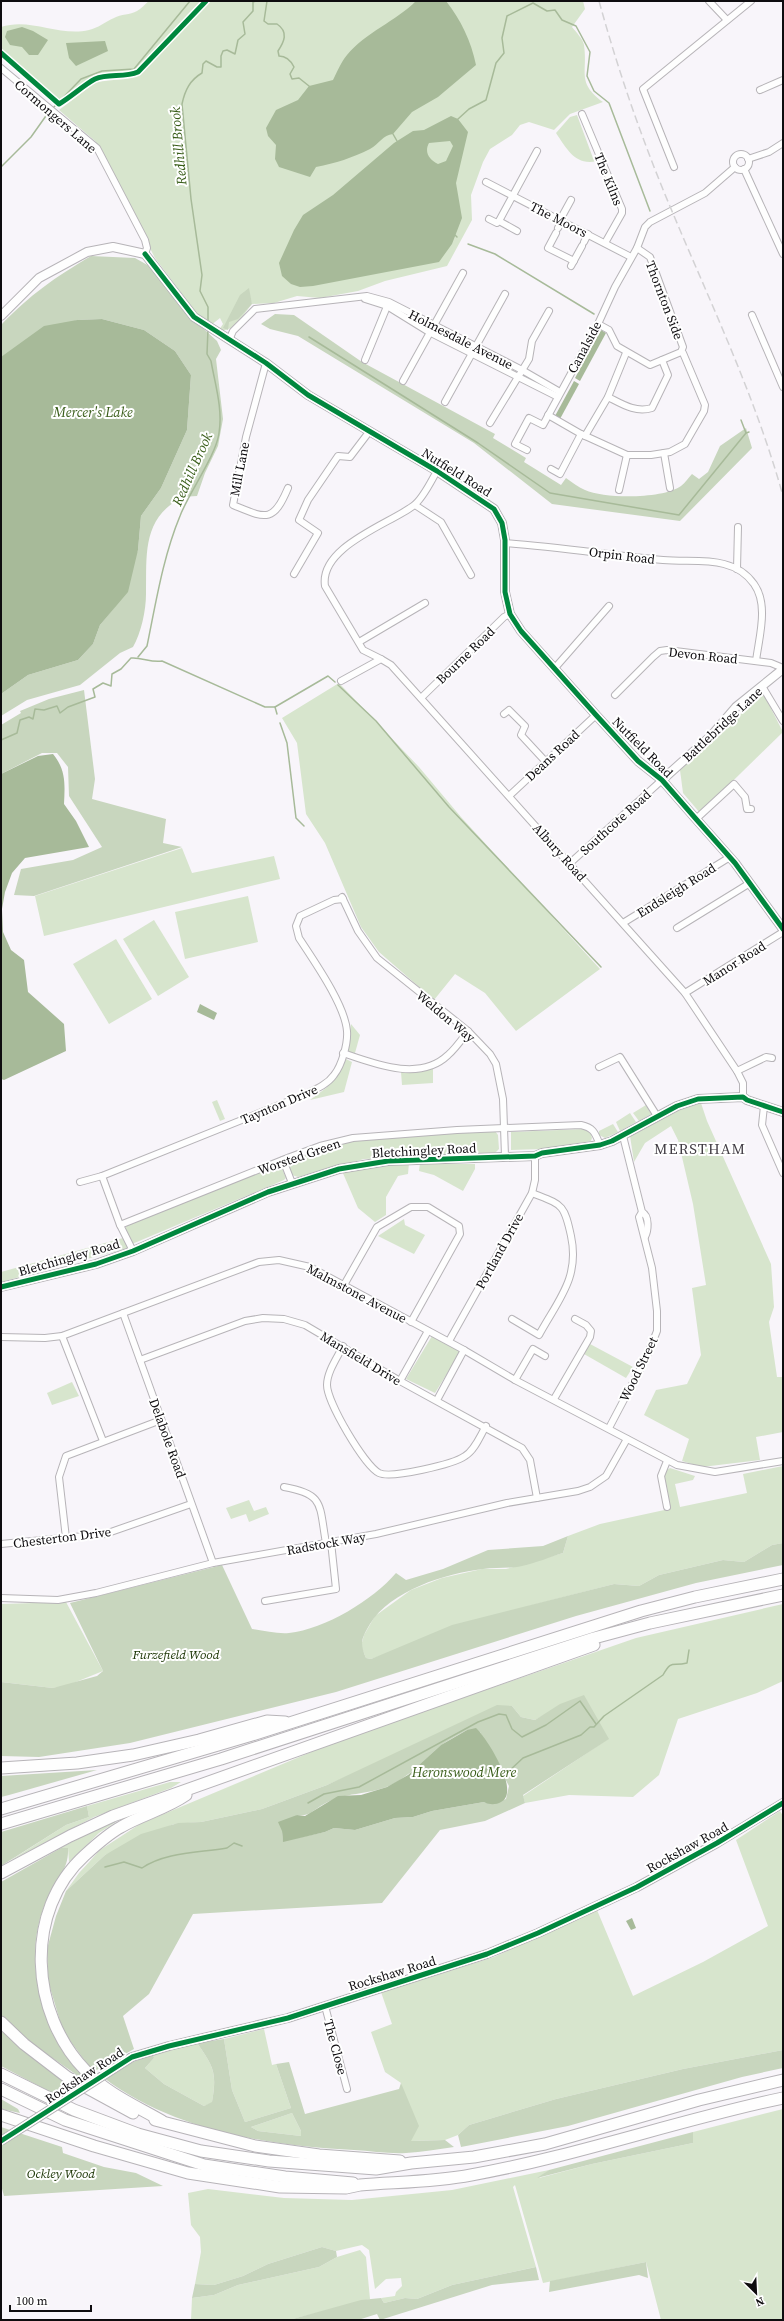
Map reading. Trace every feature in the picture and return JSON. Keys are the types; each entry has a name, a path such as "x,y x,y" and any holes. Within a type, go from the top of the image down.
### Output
{"highway":[{"path":"1,1809 294,1722 634,1613 702,1595 783,1579"},
{"path":"1,1824 221,1759 560,1648 650,1623 783,1594"},
{"path":"1,1873 70,1836 113,1816 202,1783 616,1638 650,1623"},
{"path":"1,1768 77,1763 134,1755 199,1740 267,1721 294,1722"},
{"path":"162,2121 104,2087 86,2072 74,2058 59,2034 44,1991 41,1967 42,1941 47,1916 56,1893 67,1875 83,1856 120,1827 182,1798 202,1783"},
{"path":"1,2022 24,2044 67,2076 145,2119 162,2121 255,2146 319,2155 411,2163"},
{"path":"1,2074 74,2110 138,2134 201,2151 269,2161 376,2169 411,2163 474,2157 545,2144 699,2100 783,2080"},
{"path":"1,2089 65,2120 204,2165 285,2177 346,2181 360,2185"},
{"path":"1,2115 94,2146 188,2173 280,2187 346,2188 360,2185 470,2176 551,2158 723,2112 783,2098"}],"street":[{"path":"710,1 727,20"},
{"path":"674,167 643,89 752,1"},
{"name":"Cormongers Lane","path":"1,68 97,148 145,240 147,248 145,254"},
{"path":"760,90 783,80"},
{"name":"The Kilns","path":"582,114 622,209 622,213 605,243"},
{"path":"748,159 769,152 783,143"},
{"path":"499,221 537,151"},
{"path":"743,154 748,159 749,164 744,169 735,167 733,159 737,155 743,154"},
{"name":"Canalside","path":"548,415 598,324 631,257 637,248 645,227 650,222 705,193 735,167"},
{"path":"744,169 783,254"},
{"name":"The Moors","path":"486,182 631,257"},
{"path":"571,200 548,248 572,264 588,234"},
{"path":"489,219 498,223 499,221 517,231"},
{"path":"1,316 39,278 87,252 113,247 145,254"},
{"name":"Thornton Side","path":"598,324 609,330 616,346 626,353 650,365 680,352 683,347 650,257 637,248"},
{"name":"Nutfield Road","path":"145,254 194,317 266,363 308,395 437,471 494,509 502,523 505,543 504,592 510,614 521,631 638,760 662,780 730,857 783,929"},
{"path":"403,381 463,273"},
{"path":"445,402 505,294"},
{"name":"Holmesdale Avenue","path":"229,340 233,330 255,309 358,297 388,304 433,325 519,377 559,395"},
{"path":"365,360 388,304"},
{"name":"Holmesdale Avenue","path":"388,304 430,332 522,370 559,395"},
{"path":"490,423 529,359 532,341 548,311"},
{"path":"752,315 783,387"},
{"path":"527,450 515,444 529,418 543,425 548,415 583,435 627,455 667,453 683,446 688,441 705,408 683,353 680,352"},
{"path":"551,469 560,474 608,397 626,353"},
{"path":"608,397 628,408 652,408 667,378 662,360"},
{"name":"Mill Lane","path":"266,363 246,437 233,505 260,516 271,514 280,507 288,488"},
{"path":"640,402 642,409"},
{"path":"294,574 318,533 299,520 308,500 338,456 350,457 369,432"},
{"path":"667,453 670,488"},
{"path":"619,490 627,455"},
{"path":"437,471 415,505 442,522 472,575"},
{"name":"Albury Road","path":"415,505 347,545 336,554 329,566 325,586 359,642 369,654 390,663 685,993 737,1070 743,1083 743,1097"},
{"path":"737,569 738,527"},
{"name":"Orpin Road","path":"505,543 665,560 724,564 737,569 743,572 754,584 761,603 761,623 756,661"},
{"path":"359,642 425,604"},
{"path":"554,669 609,606"},
{"name":"Bourne Road","path":"420,698 510,614"},
{"name":"Devon Road","path":"615,695 660,651 667,650 771,663 783,669"},
{"path":"341,681 381,659"},
{"name":"Battlebridge Lane","path":"662,780 711,736 736,707 783,669"},
{"path":"762,686 783,721"},
{"path":"504,714 509,710 525,726 522,735 546,762"},
{"name":"Deans Road","path":"509,796 596,715"},
{"name":"Southcote Road","path":"569,864 662,780"},
{"path":"696,819 734,784 745,797 747,809 751,808"},
{"name":"Endsleigh Road","path":"623,923 730,857"},
{"path":"677,928 750,883"},
{"name":"Weldon Way","path":"342,897 358,931 377,958 468,1031 490,1054 496,1064 502,1099 505,1156"},
{"name":"Taynton Drive","path":"80,1182 102,1176 322,1086 334,1075 343,1053 347,1032 342,1010 299,938 296,926 300,916 342,897"},
{"name":"Manor Road","path":"685,993 783,932"},
{"path":"343,1053 397,1069 417,1068 434,1064 448,1055 468,1031"},
{"path":"737,1070 766,1057 772,1058"},
{"path":"599,1067 620,1058 657,1116"},
{"name":"Bletchingley Road","path":"1,1287 96,1264 132,1251 292,1183 344,1168 388,1161 535,1156 542,1153 600,1145 623,1136 677,1106 698,1099 743,1097 783,1112"},
{"path":"764,1106 762,1125 783,1173"},
{"name":"Worsted Green","path":"120,1225 282,1160 320,1146 354,1138 457,1130 581,1125 590,1127 595,1133 600,1145"},
{"name":"Wood Street","path":"609,1428 647,1356 657,1331 657,1311 645,1237 648,1231 645,1214 642,1212 623,1136"},
{"name":"Portland Drive","path":"449,1341 532,1193 535,1180 535,1156"},
{"path":"282,1160 292,1183"},
{"path":"102,1176 120,1225 132,1251"},
{"path":"512,1319 539,1335 568,1284 574,1268 574,1248 567,1214 556,1202 532,1193"},
{"path":"344,1285 377,1227 411,1207 428,1207 459,1226 460,1234 411,1322"},
{"name":"Malmstone Avenue","path":"1,1337 45,1338 62,1336 212,1279 268,1260 300,1263 449,1341 515,1380 609,1428 667,1461 687,1468 715,1472 783,1461"},
{"name":"Delabole Road","path":"123,1313 213,1563"},
{"name":"Mansfield Drive","path":"140,1360 245,1321 263,1318 284,1319 305,1325 344,1346 400,1381 486,1426 522,1448 527,1453 532,1466 537,1498"},
{"path":"554,1399 590,1337 590,1330 586,1325 575,1319"},
{"path":"400,1381 428,1331"},
{"path":"62,1336 103,1441"},
{"path":"344,1346 330,1373 327,1391 363,1458 379,1473 397,1475 461,1459 471,1451 486,1426"},
{"path":"515,1380 533,1349 545,1356"},
{"path":"436,1400 464,1350"},
{"path":"66,1538 59,1477 66,1456 161,1420"},
{"name":"Radstock Way","path":"1,1598 58,1600 96,1593 213,1563 376,1534 472,1511 537,1498 578,1492 596,1484 609,1472 627,1439"},
{"path":"667,1461 660,1476 667,1507"},
{"path":"265,1601 336,1589 329,1542 319,1505 314,1497 305,1491 284,1487"},
{"name":"Chesterton Drive","path":"1,1544 105,1534 192,1504"},
{"name":"Rockshaw Road","path":"1,2141 132,2057 169,2046 288,2018 481,1956 538,1934 637,1886 717,1843 783,1804"},
{"name":"The Close","path":"325,2006 347,2089"}],"shaded area":[{"path":"149,1 201,1 136,70 97,75 58,101 1,50 1,27 23,24 67,31 89,30 117,17 137,11"},
{"path":"210,1 583,1 585,9 572,27 581,38 584,45 586,83 589,89 603,102 570,114 554,130 529,122 520,125 512,135 490,149 483,162 471,195 472,220 447,266 385,281 358,291 320,298 297,296 274,303 252,304 252,301 245,314 234,326 229,329 219,330 223,324 220,318 210,326 197,314 155,258 95,141 59,110 96,82 131,78 140,75"},
{"path":"577,115 593,158 597,161 589,162 577,159 572,155 556,133 570,117"},
{"path":"339,683 419,767 461,817 600,969 516,1031 485,993 455,974 434,1000 379,952 361,927 325,843 306,814 297,743 282,718"},
{"path":"763,693 783,732 700,813 683,793 680,770"},
{"path":"182,848 192,873 274,856 280,879 44,936 35,896"},
{"path":"248,896 258,942 185,959 175,912"},
{"path":"154,920 189,977 158,996 123,939"},
{"path":"116,939 152,999 109,1024 73,964"},
{"path":"351,1024 360,1035 355,1053 347,1052"},
{"path":"346,1059 352,1062 344,1092 310,1100 326,1088 338,1075"},
{"path":"433,1067 433,1083 402,1085 401,1072 419,1072"},
{"path":"217,1100 225,1119 220,1121 212,1102"},
{"path":"701,1103 707,1121 771,1264 774,1307 769,1322 777,1377 783,1377 783,1432 756,1437 760,1460 702,1467 682,1461 689,1439 644,1415 656,1390 687,1384 701,1355 692,1288 706,1285 693,1204 678,1140 671,1126 645,1143 634,1162 630,1136 683,1108"},
{"path":"646,1105 651,1114 639,1121 633,1113"},
{"path":"630,1113 636,1122 620,1131 616,1122"},
{"path":"613,1124 618,1132 605,1138 599,1135 599,1131"},
{"path":"584,1129 590,1131 592,1138 591,1141 543,1149 511,1150 511,1132"},
{"path":"495,1131 498,1135 499,1149 495,1153 364,1159 298,1177 292,1175 287,1164 288,1160 321,1148 355,1140"},
{"path":"409,1163 408,1174 398,1176 386,1197 386,1215 375,1222 358,1208 342,1171"},
{"path":"420,1163 475,1164 475,1169 463,1191 434,1175 419,1171"},
{"path":"278,1164 281,1166 286,1178 284,1180 132,1244 125,1229 127,1225"},
{"path":"404,1219 405,1225 425,1235 414,1254 378,1236"},
{"path":"123,1238 128,1248 1,1282 1,1272"},
{"path":"432,1336 461,1351 435,1393 406,1379"},
{"path":"590,1344 633,1367 626,1378 584,1354"},
{"path":"72,1382 79,1396 52,1405 47,1393"},
{"path":"783,1466 783,1543 772,1545 744,1562 723,1560 659,1575 639,1586 614,1584 529,1606 371,1659 366,1658 361,1646 364,1635 375,1616 411,1590 442,1578 482,1569 506,1569 563,1553 568,1536 600,1524 669,1509 663,1477 670,1468 695,1476 693,1480 675,1484 680,1507 747,1493 743,1474"},
{"path":"249,1500 254,1511 266,1507 269,1514 249,1522 246,1514 231,1519 226,1508"},
{"path":"66,1602 103,1671 66,1686 53,1688 1,1682 1,1604"},
{"path":"783,1604 783,1681 757,1693 678,1719 659,1775 633,1797 569,1795 525,1803 523,1796 608,1739 546,1714 535,1720 521,1717 512,1706 327,1785 262,1809 201,1822 174,1824 105,1855 66,1891 79,1873 100,1850 140,1824 335,1742 636,1638"},
{"path":"170,1782 181,1782 171,1788 94,1817 8,1862 66,1825 89,1817 87,1806"},
{"path":"780,1811 783,1816 783,2050 683,2069 556,2099 469,2125 458,2135 445,2140 411,2141 401,2083 385,2072 371,2032 392,2024 381,1992 494,1957 597,1910 633,1996 703,1962 768,1926 736,1840"},
{"path":"119,1820 99,1833 69,1862 68,1848 61,1848 88,1833"},
{"path":"264,2029 272,2065 276,2064 291,2108 245,2122 232,2090 224,2039"},
{"path":"197,2043 211,2065 214,2077 212,2103 204,2106 164,2084 145,2068 154,2058 153,2054"},
{"path":"783,2109 783,2320 661,2320 646,2262 543,2283 515,2185 513,2187 536,2267 452,2285 417,2299 405,2298 384,2303 381,2298 395,2296 396,2292 402,2286 401,2278 386,2279 375,2289 369,2250 362,2245 336,2251 322,2247 268,2264 243,2276 214,2285 195,2284 201,2252 200,2237 191,2225 188,2193 208,2189 284,2198 352,2200 452,2190 549,2170 539,2178 592,2164 693,2143 693,2132"},
{"path":"292,2113 301,2131 301,2136 258,2131 251,2127"},
{"path":"360,2250 366,2257 370,2299 289,2320 191,2320 192,2298 214,2295 238,2285 319,2267 337,2257"}],"green space":[{"path":"91,256 135,258 151,267 182,309 217,341 221,350 216,359 223,419 218,446 205,473 197,496 186,497 169,506 160,515 154,525 150,535 148,547 144,615 141,629 133,647 120,653 80,685 27,700 1,716 1,694 28,675 78,660 93,644 100,625 114,608 138,550 141,516 161,488 187,430 191,375 175,351 144,330 102,319 77,320 1,357 1,325 43,287"},
{"path":"249,288 252,304 238,319 229,322 228,330 223,328 240,295"},
{"path":"275,314 294,315 362,362 495,434 493,438 526,458 524,462 561,485 566,478 585,490 606,495 634,496 661,493 681,486 692,474 699,479 708,472 720,446 746,428 752,448 680,521 552,504 474,443 298,336 270,329 261,324"},
{"path":"84,690 95,779 92,799 166,819 163,843 182,847 34,896 14,895 21,869 73,860 102,847 69,796 68,767 57,753 42,753 1,774 1,725 21,713 20,711 49,699"},
{"name":"Furzefield Wood","path":"568,1536 563,1553 538,1562 522,1566 468,1571 436,1579 405,1593 379,1612 370,1624 362,1640 366,1658 371,1659 452,1625 614,1584 639,1586 659,1575 723,1560 744,1562 772,1545 783,1543 783,1565 696,1583 576,1616 336,1692 130,1743 39,1757 1,1756 1,1682 53,1688 97,1676 103,1671 70,1603 222,1565 252,1629 276,1633 289,1633 318,1626 347,1612 375,1593 396,1573 406,1580 443,1569 488,1550 543,1546"},
{"path":"584,1695 609,1739 523,1795 525,1803 485,1821 440,1830 382,1903 193,1914 149,1994 123,2016 134,2049 93,2072 63,2031 48,1981 47,1949 56,1916 66,1891 105,1855 141,1834 178,1823 201,1822 262,1809 327,1785 497,1705 512,1706 521,1717 535,1720 560,1704","holes":["467,1730 480,1732 509,1786 506,1799 491,1804 484,1802 432,1811 413,1817 395,1818 355,1830 334,1828 325,1832 283,1841 282,1831 297,1815 309,1814 324,1804 340,1797 373,1791 389,1786 410,1773 440,1746 450,1740"]},
{"path":"97,1770 9,1795 1,1797 1,1776"},
{"path":"87,1806 89,1817 66,1825 1,1866 1,1832"},
{"path":"61,1848 68,1848 68,1856 64,1868 51,1890 41,1916 35,1954 36,1974 39,1993 51,2029 62,2051 83,2076 81,2078 34,2045 1,2016 1,1882"},
{"path":"1,2030 21,2049 70,2086 56,2095 1,2066"},
{"path":"224,2039 232,2090 245,2122 291,2108 276,2064 289,2062 305,2114 399,2089 401,2083 419,2126 411,2141 445,2140 454,2147 412,2153 393,2153 322,2148 256,2139 191,2123 160,2111 131,2096 104,2078 123,2066 153,2054 154,2058 145,2068 164,2084 204,2106 212,2102 214,2077 211,2065 197,2043","holes":["292,2113 301,2131 301,2136 258,2131 251,2127"]},
{"path":"783,2050 783,2068 742,2077 568,2126 461,2147 458,2135 469,2125 556,2099 683,2069"},
{"path":"1,2099 18,2109 20,2113 1,2109"},
{"name":"Ockley Wood","path":"1,2127 62,2147 63,2153 104,2167 136,2173 163,2186 4,2196 1,2185"},
{"path":"693,2132 693,2143 592,2164 537,2178 549,2170"},
{"path":"322,2247 336,2251 337,2257 319,2267 238,2285 214,2295 192,2298 195,2284 214,2285 243,2276 268,2264"},
{"path":"646,2262 648,2278 639,2275 549,2292 550,2281"},
{"path":"536,2267 539,2280 492,2285 380,2320 377,2314 358,2320 289,2320 361,2300 381,2298 384,2303 405,2298 417,2299 452,2285"}],"water":[{"path":"416,1 446,1 465,31 476,65 438,97 412,112 393,134 386,136 370,149 344,160 316,167 310,177 279,167 275,159 276,145 268,136 266,128 276,110 298,100 309,86 333,80 343,61 354,47"},
{"path":"22,27 33,31 48,40 38,55 29,55 22,47 10,45 5,37 7,31"},
{"path":"105,41 108,51 76,66 69,58 66,43"},
{"path":"451,116 458,119 468,132 456,183 462,218 452,244 439,262 313,286 300,287 291,284 282,276 279,263 294,230 303,215 333,195 394,143 413,131 424,130","holes":["450,141 453,146 446,161 438,164 432,160 427,153 429,143"]},
{"name":"Mercer's Lake","path":"102,319 144,330 175,351 191,375 187,430 161,488 141,516 138,550 128,592 100,625 93,644 78,660 28,675 1,694 1,357 44,326 77,320"},
{"path":"601,330 606,333 580,381 575,378"},
{"path":"574,381 579,384 560,419 555,416"},
{"path":"53,754 60,766 64,778 64,804 76,821 89,847 25,858 12,873 5,892 2,909 3,932 11,950 24,960 28,992 64,1024 66,1051 4,1080 1,1079 1,774 38,756"},
{"path":"200,1004 217,1013 214,1020 197,1012"},
{"name":"Heronswood Mere","path":"476,1728 494,1753 505,1777 507,1788 506,1796 501,1802 497,1804 488,1804 484,1802 432,1811 413,1817 395,1818 355,1830 334,1828 325,1832 283,1842 282,1831 278,1822 297,1815 305,1816 338,1796 361,1795 387,1787 408,1775 441,1745 467,1730"},
{"path":"632,1918 636,1928 631,1930 626,1921"}],"waterway":[{"path":"53,108 81,79 102,71 134,69 190,1"},
{"name":"Redhill Brook","path":"208,323 208,307 200,291 202,275 191,199 182,104 189,86 194,79 202,73 203,64 206,61 217,67 221,67 221,56 223,51 227,50 235,54 238,40 245,34 243,22 253,11 253,2 256,1"},
{"path":"267,1 264,21 268,24 277,24 281,27 284,34 282,44 278,51 279,56 286,58 293,65 294,67 290,74 292,79 299,78 309,86"},
{"path":"458,119 469,109 486,100 496,63 504,53 502,38 507,16 533,3 547,11 555,10 562,20 576,26 590,52 587,76 594,91 609,103 650,211"},
{"path":"1,167 31,137 48,113"},
{"path":"393,134 397,141"},
{"path":"468,244 495,254 594,314"},
{"name":"Redhill Brook","path":"138,657 147,646 160,580 174,532 184,506 208,463 217,442 219,433 220,415 218,397 211,361 207,354 208,329"},
{"path":"309,337 478,443 550,493 679,515 746,433"},
{"path":"741,420 746,433 749,432"},
{"path":"1,740 17,733 20,720 29,717 33,719 35,709 44,710 57,706 60,713 68,707 95,697 93,689 103,683 111,686 112,674 121,669 131,658 162,661 265,707 275,707 328,676 335,682"},
{"path":"338,685 376,721 449,807 601,967"},
{"path":"275,707 277,714"},
{"path":"280,723 287,743 296,818 304,826"},
{"path":"503,1772 509,1771 523,1758 581,1735 590,1727 594,1727 604,1716 663,1675 668,1667 673,1664 687,1663 689,1650"},
{"path":"308,1803 324,1794 359,1787 478,1722 499,1714 506,1715 512,1729 522,1737 546,1725 580,1701 596,1724"},
{"path":"105,1867 124,1862 142,1868 151,1863 172,1856 227,1848 234,1843 242,1846"}],"railway":[{"path":"599,1 622,78 649,154 745,385 772,458 783,496"}],"cycle path":[{"path":"1,53 59,104 95,79 105,76 127,75 138,72 206,1"},
{"path":"145,254 194,317 266,363 308,395 437,471 494,509 502,523 505,540 505,592 510,614 521,631 638,761 662,780 735,863 783,929"},
{"path":"1,1287 96,1264 133,1251 268,1192 339,1169 388,1161 535,1156 542,1153 600,1145 612,1141 677,1106 698,1099 743,1097 747,1100 783,1112"},
{"path":"1,2141 132,2057 169,2046 288,2018 487,1954 538,1933 637,1887 717,1843 783,1803"}],"district":[{"name":"MERSTHAM","path":"700,1149"}]}
